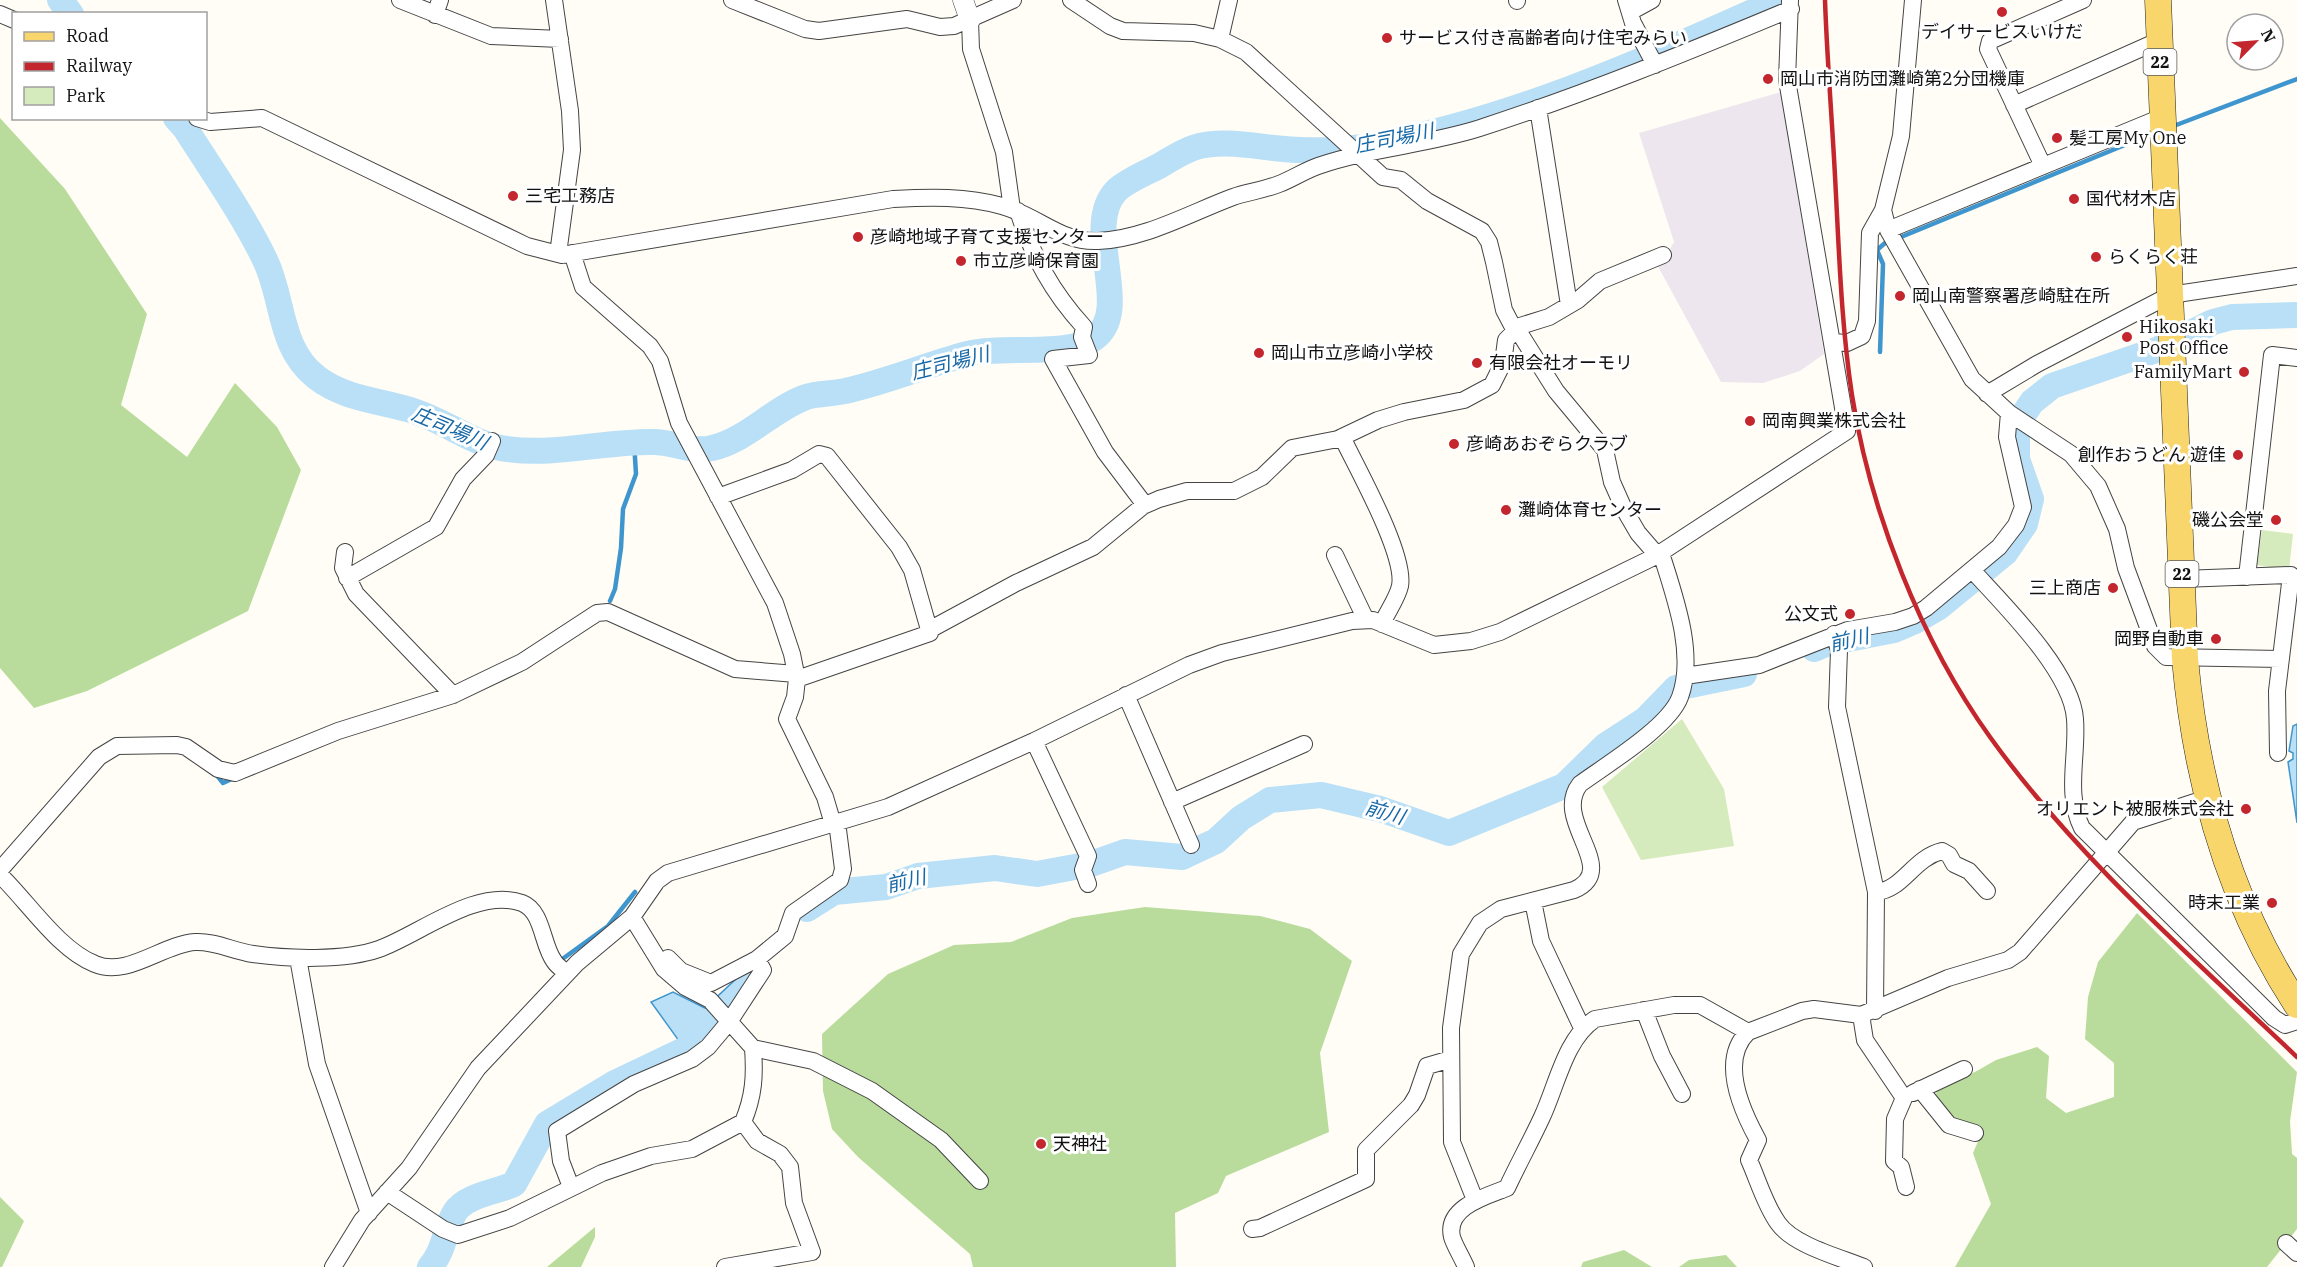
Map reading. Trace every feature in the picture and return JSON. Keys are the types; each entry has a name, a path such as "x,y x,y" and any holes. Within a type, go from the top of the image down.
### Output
{"main road":[{"name":"22","path":"2158,0 2185,659 2191,725 2207,798 2236,887 2268,954 2297,1005"}],"street":[{"path":"400,0 437,7 491,36 560,39"},
{"path":"554,0 570,111 572,150 565,254 583,287 650,346 660,361 679,423 775,603 796,676 795,697 787,719 825,797 835,823 843,869 840,880 793,913 785,936 759,963 711,983 681,971 652,940 641,934"},
{"path":"732,0 805,29 819,31 907,20 940,27 954,26 1013,0"},
{"path":"963,0 970,20 971,49 1002,144 1015,210 1058,299 1084,327 1082,337 1089,355 1053,359 1105,452 1145,505"},
{"path":"1071,0 1123,32 1139,34 1172,31 1220,39 1246,52 1361,154 1383,177 1401,180 1427,201 1482,231 1494,262 1504,310 1556,390 1605,450 1612,482 1624,509 1638,533 1659,554 1680,610 1683,684 1662,720 1644,738 1580,784 1574,793 1573,817 1593,868 1585,885 1490,914 1470,936 1461,954 1451,1028 1452,1142 1475,1200"},
{"path":"1220,39 1229,0"},
{"path":"1652,0 1628,6 1633,23 1655,65"},
{"path":"1832,342 1847,343 1862,336 1867,321 1870,233 1883,210 1901,136 1914,0"},
{"path":"2043,166 1988,49 1990,41 2083,0"},
{"path":"204,120 210,122 262,118 527,246 565,254 893,199 934,197 970,199 1015,210 1079,242 1115,239 1176,220 1236,197 1278,185 1316,166 1477,129 1655,65 1790,5 1787,80 1847,431 1659,554 1500,632 1471,641 1434,645 1374,622 1352,621 1222,653 1189,665 1034,741 888,807 668,873 657,881 632,917 567,974 478,1068 409,1168 369,1213 333,1267"},
{"path":"2014,105 2160,40"},
{"path":"1538,108 1569,305"},
{"path":"1888,230 2043,166 2162,126"},
{"path":"1883,210 1888,230 1972,380 2016,417 2071,454 2098,486 2117,529 2127,568 2155,646 2166,657 2185,659 2281,659"},
{"path":"931,628 1016,583 1093,548 1145,505 1187,491 1234,491 1262,477 1292,448 1342,437 1396,415 1464,400 1492,385 1503,363 1506,340 1516,330 1550,317 1600,280 1663,255"},
{"path":"1987,394 2014,376 2170,295 2297,276"},
{"path":"2247,577 2272,355 2297,358"},
{"path":"1683,684 1759,665 1913,616 1976,575 2016,525 2023,507 2007,436 2016,417"},
{"path":"1342,437 1401,568 1400,587 1374,622"},
{"path":"348,578 436,527 464,479 486,455 492,441"},
{"path":"567,974 554,961 534,912 521,903 501,901 474,904 378,949 298,958 252,954 206,942 193,942 118,967 102,967 65,944 0,873 99,758 117,746 186,747 218,769 236,773 338,730 453,695 522,662 597,614 608,612 735,669 796,676 930,633 931,628 912,570 899,547 827,456 819,454 792,470 718,497"},
{"path":"345,552 343,568 356,594 453,695"},
{"path":"1335,555 1374,622"},
{"path":"1976,575 2034,640 2068,694 2076,718 2073,797 2082,828 2274,1018 2285,1024 2297,1021"},
{"path":"2182,579 2291,575 2277,691 2278,753"},
{"path":"1836,639 1837,707 1876,892 1865,1040 1904,1098"},
{"path":"1126,695 1191,845"},
{"path":"1034,741 1088,856 1086,871"},
{"path":"1172,802 1304,744"},
{"path":"1864,1267 1792,1238 1774,1216 1749,1160 1758,1140 1741,1107 1733,1057 1739,1041 1748,1032 1802,1011 1814,1009 1868,1013 1948,978 2008,960 2020,952 2133,822 2207,798"},
{"path":"1876,892 1888,891 1922,858 1942,851 1949,855 1954,864 1968,871 1986,891"},
{"path":"1533,901 1541,941 1583,1030"},
{"path":"632,917 672,978 715,1003 753,1048 813,1061 872,1091 941,1140 980,1181"},
{"path":"298,958 317,1064 369,1213"},
{"path":"571,1187 561,1161 556,1131 634,1084 692,1059 708,1047 763,970 759,963"},
{"path":"1466,1267 1452,1236 1453,1222 1458,1213 1475,1200 1507,1188 1543,1115 1565,1059 1583,1030 1595,1020 1674,1005 1700,1005 1748,1032"},
{"path":"1644,1010 1662,1056 1682,1094"},
{"path":"387,1192 449,1232 458,1235 510,1218 571,1187 651,1156 692,1149 743,1122 751,1103 755,1080 753,1048"},
{"path":"1252,1229 1260,1228 1366,1179 1366,1150 1411,1105 1427,1066 1451,1059"},
{"path":"1906,1187 1901,1167 1894,1161 1895,1119 1904,1098 1964,1069"},
{"path":"1920,1089 1949,1125 1976,1133"},
{"path":"725,1267 812,1252 794,1203 790,1167 780,1154 757,1141 743,1122"}],"shaded area":[{"path":"1781,92 1824,354 1800,371 1763,383 1721,382 1655,261 1666,256 1674,242 1639,133"}],"green space":[{"path":"0,118 65,189 147,314 121,405 187,457 235,383 277,427 301,470 248,611 87,691 34,708 0,668"},
{"path":"2262,530 2293,534 2289,570 2257,565"},
{"path":"1682,719 1724,789 1734,846 1641,860 1602,787"},
{"path":"1145,907 1260,916 1310,929 1352,961 1320,1053 1329,1132 1226,1176 1218,1193 1175,1213 1176,1267 973,1267 970,1254 858,1157 832,1129 823,1091 822,1034 888,974 954,945 1011,942 1072,918"},
{"path":"2137,913 2297,1072 2290,1121 2292,1154 2297,1158 2297,1229 2267,1267 1955,1267 1991,1204 1973,1153 1983,1130 1956,1122 1936,1096 1937,1086 1975,1072 1996,1060 2037,1047 2049,1056 2046,1098 2066,1113 2114,1097 2114,1063 2085,1039 2088,997 2098,962"},
{"path":"0,1197 24,1221 2,1267 0,1267"},
{"path":"595,1227 595,1237 581,1267 547,1267"},
{"path":"1624,1250 1652,1267 1581,1267 1583,1262"},
{"path":"1726,1255 1737,1267 1679,1267 1689,1260"}],"water":[{"path":"2297,724 2297,823 2288,762 2293,759 2293,753 2289,751 2293,726"},
{"path":"752,964 757,971 706,1041 684,1054 677,1038 651,1002 673,992 705,1008"}],"waterway":[{"name":"庄司場川","path":"60,0 69,12"},
{"name":"庄司場川","path":"178,120 217,177 258,246 272,277 284,323 295,352 304,365 326,384 360,398 420,413 494,447 543,451 654,442 705,449 737,438 782,409 806,397 860,387 967,354 997,350 1067,348 1093,339 1105,326 1109,309 1110,290 1104,247 1107,207 1116,191 1125,184 1193,148 1233,144 1335,150 1369,146 1422,135 1526,105 1627,66 1775,2"},
{"path":"2171,127 2297,79"},
{"path":"1901,237 2154,133"},
{"path":"1880,352 1883,264 1877,250 1885,243"},
{"name":"前川","path":"1814,649 1828,643 1894,630 1915,621 1939,607 2005,553 2025,524 2031,499 2017,459 2017,424 2032,402 2052,386 2159,349 2213,322 2232,317 2297,315"},
{"path":"610,601 615,589 621,548 623,509 636,474 634,442"},
{"name":"前川","path":"807,909 834,892 886,887 918,876 995,868 1037,874 1091,864 1125,852 1182,857 1216,841 1241,818 1270,800 1321,795 1380,809 1449,833 1564,786 1605,746 1645,720 1676,688 1744,674"},
{"path":"215,773 223,783 234,778"},
{"path":"558,959 561,960 608,926 635,892"},
{"name":"前川","path":"430,1267 439,1254 455,1212 460,1206 474,1198 514,1184 547,1124 615,1083 703,1041 710,1032"}],"railway":[{"path":"1825,0 1841,286 1852,395 1871,484 1885,529 1921,617 1942,659 1990,737 2059,823 2136,904 2297,1057"}],"place":[{"name":"デイサービスいけだ","path":"2002,12"},
{"name":"サービス付き高齢者向け住宅みらい","path":"1387,38"},
{"name":"岡山市消防団灘崎第2分団機庫","path":"1768,79"},
{"name":"髪工房My One","path":"2057,138"},
{"name":"三宅工務店","path":"513,196"},
{"name":"国代材木店","path":"2074,199"},
{"name":"彦崎地域子育て支援センター","path":"858,237"},
{"name":"らくらく荘","path":"2096,257"},
{"name":"市立彦崎保育園","path":"961,261"},
{"name":"岡山南警察署彦崎駐在所","path":"1900,296"},
{"name":"Hikosaki Post Office","path":"2127,337"},
{"name":"岡山市立彦崎小学校","path":"1259,353"},
{"name":"有限会社オーモリ","path":"1477,363"},
{"name":"FamilyMart","path":"2244,372"},
{"name":"岡南興業株式会社","path":"1750,421"},
{"name":"彦崎あおぞらクラブ","path":"1454,444"},
{"name":"創作おうどん 遊佳","path":"2238,455"},
{"name":"灘崎体育センター","path":"1506,510"},
{"name":"磯公会堂","path":"2276,520"},
{"name":"三上商店","path":"2113,588"},
{"name":"公文式","path":"1850,614"},
{"name":"岡野自動車","path":"2216,639"},
{"name":"オリエント被服株式会社","path":"2246,809"},
{"name":"時末工業","path":"2272,903"},
{"name":"天神社","path":"1041,1144"}]}
